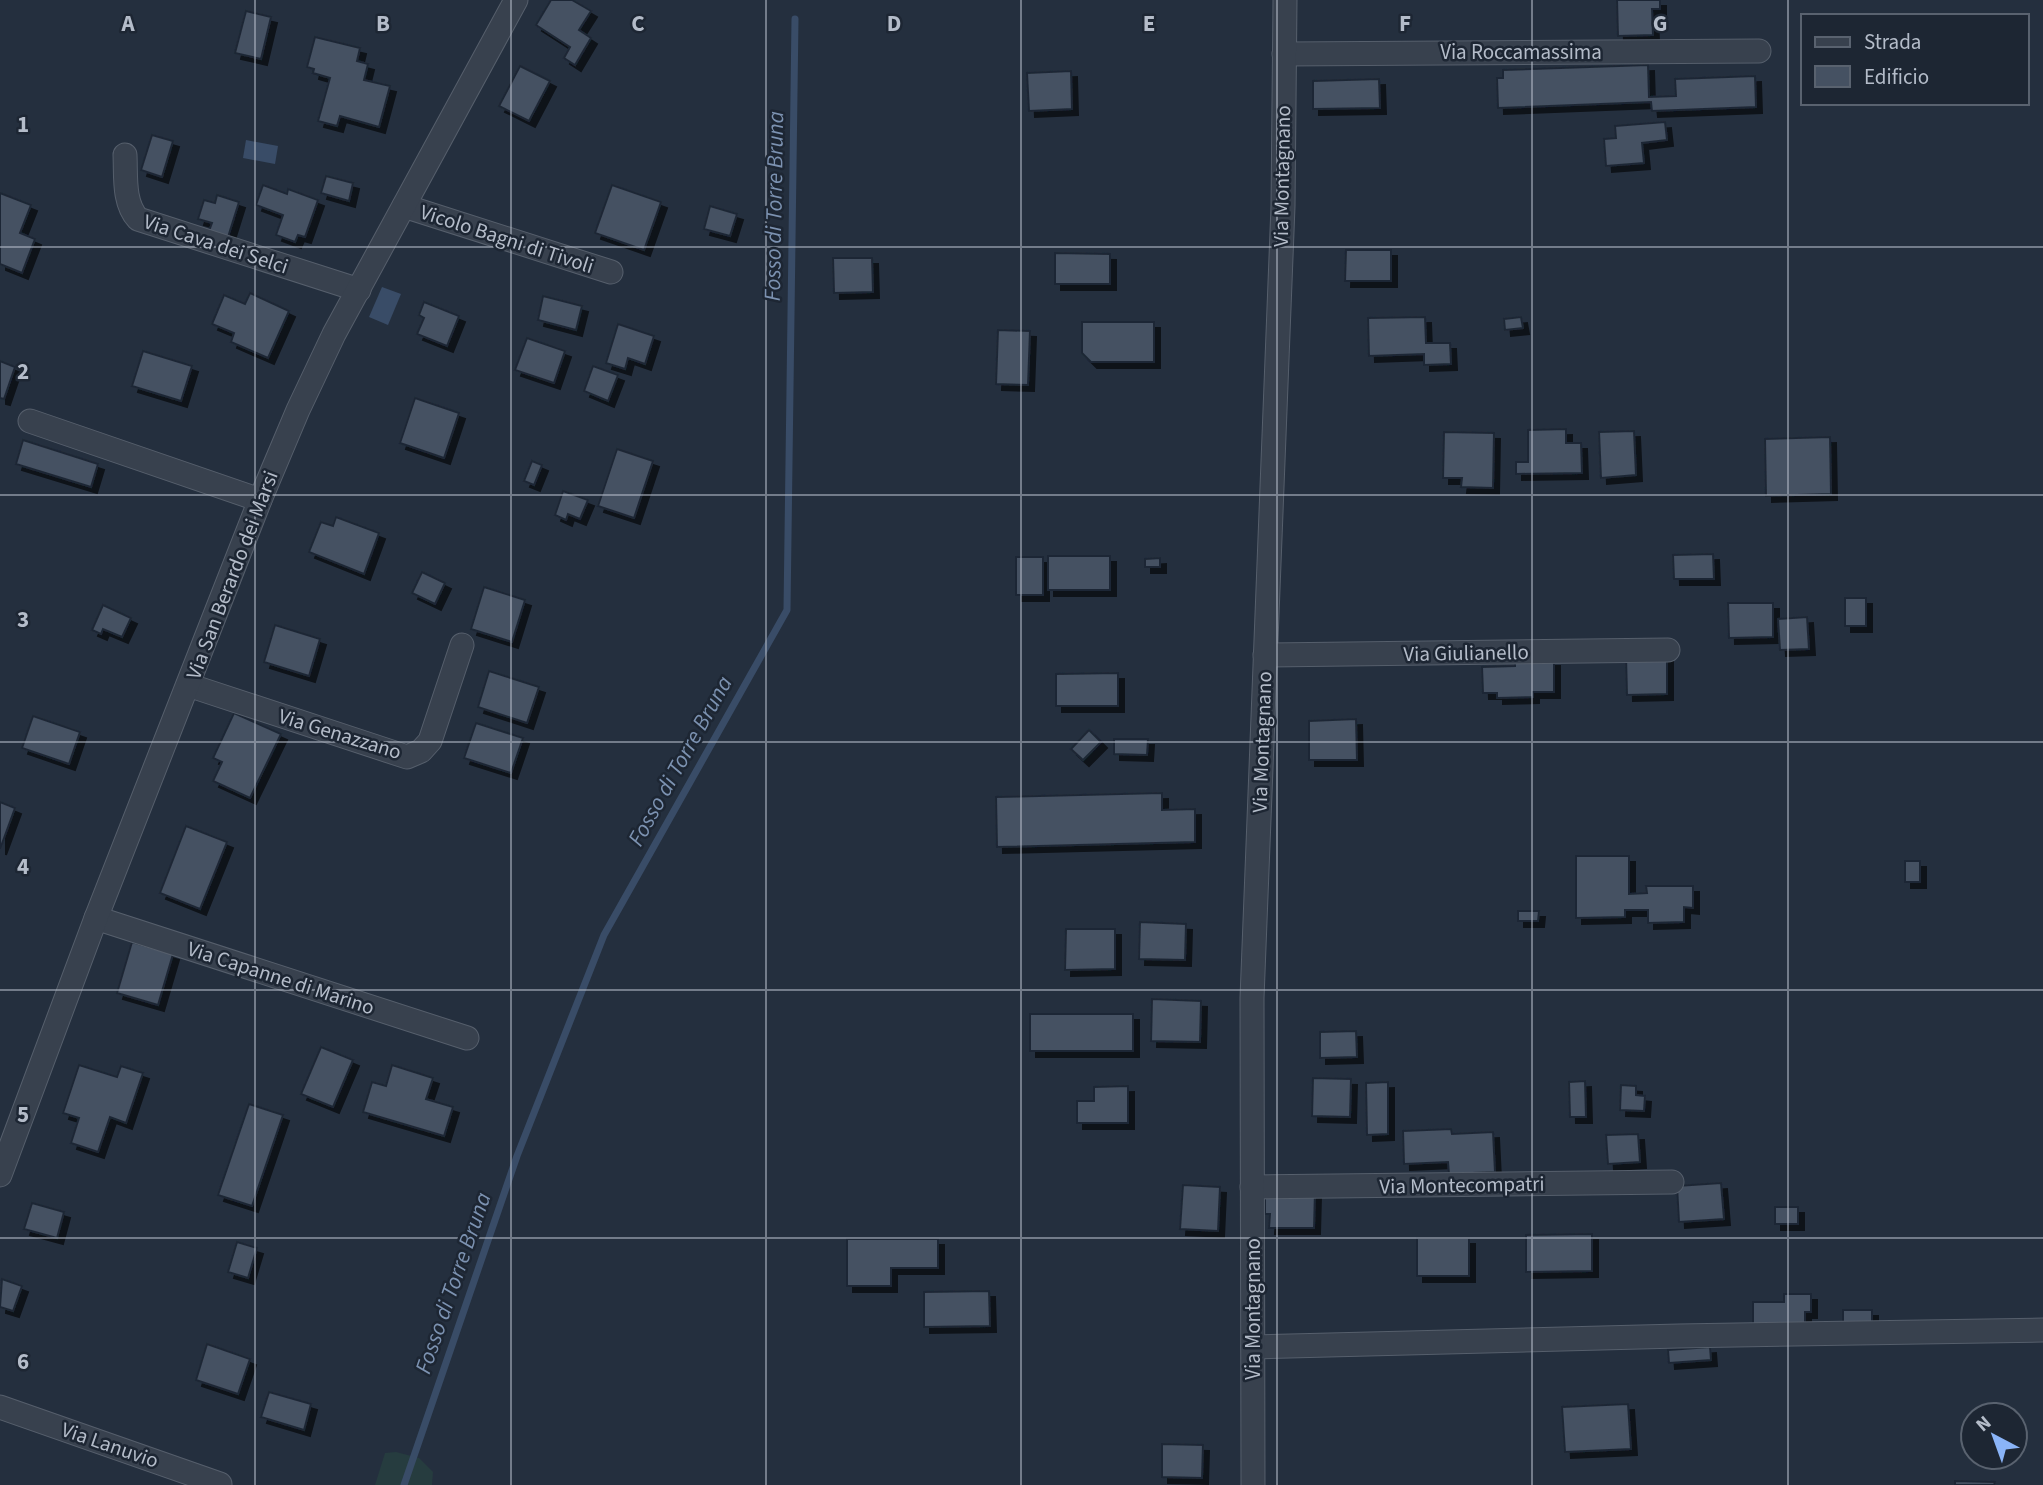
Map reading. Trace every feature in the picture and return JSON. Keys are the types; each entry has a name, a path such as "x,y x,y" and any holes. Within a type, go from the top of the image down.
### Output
{"street":[{"name":"Via San Berardo dei Marsi","path":"0,1175 6,1143 260,500 312,381 516,0"},
{"name":"Via Montagnano","path":"1253,1485 1252,998 1283,206 1285,0"},
{"name":"Via Roccamassima","path":"1284,54 1759,51"},
{"name":"Via Cava dei Selci","path":"125,155 127,197 131,210 138,219 359,290"},
{"name":"Vicolo Bagni di Tivoli","path":"404,206 611,272"},
{"path":"30,421 260,500"},
{"name":"Via Genazzano","path":"188,685 407,757 421,751 430,741 461,645"},
{"name":"Via Giulianello","path":"1265,655 1668,650"},
{"name":"Via Capanne di Marino","path":"96,918 467,1038"},
{"name":"Via Montecompatri","path":"1252,1187 1672,1182"},
{"path":"1253,1347 2043,1330"},
{"name":"Via Lanuvio","path":"0,1407 220,1484"}],"green space":[{"path":"396,1452 419,1458 433,1472 432,1485 375,1485 385,1453"}],"water":[{"path":"246,140 278,146 275,164 243,158"},
{"path":"382,287 401,294 388,325 369,317"}],"building":[{"path":"551,0 572,0 591,11 579,30 591,38 575,65 564,58 570,47 536,25"},
{"path":"1617,0 1660,0 1660,9 1652,9 1653,35 1618,36"},
{"path":"246,11 271,17 261,59 235,53"},
{"path":"315,37 360,48 357,61 368,64 364,80 390,86 379,127 340,116 337,126 318,121 330,78 313,73 314,69 307,67"},
{"path":"1648,65 1649,97 1676,96 1675,79 1755,76 1756,107 1652,111 1651,102 1498,108 1497,78 1503,78 1503,70"},
{"path":"520,66 550,81 529,121 499,106"},
{"path":"1071,71 1072,109 1029,111 1027,73"},
{"path":"1379,79 1380,108 1313,109 1313,81"},
{"path":"1665,122 1667,140 1642,143 1644,163 1606,166 1604,139 1616,138 1615,126"},
{"path":"152,135 173,141 162,177 141,170"},
{"path":"326,176 353,183 349,201 321,193"},
{"path":"263,185 287,194 288,189 318,200 305,237 298,235 295,242 276,235 283,215 256,205"},
{"path":"612,185 661,202 644,250 595,233"},
{"path":"0,193 31,205 20,233 35,239 22,273 0,264"},
{"path":"217,195 239,202 228,237 209,231 212,223 198,219 204,200 215,203"},
{"path":"710,206 737,214 730,236 704,229"},
{"path":"1346,250 1391,250 1391,281 1345,281"},
{"path":"1055,253 1110,254 1110,284 1055,284"},
{"path":"833,258 872,258 873,292 834,293"},
{"path":"250,293 289,311 268,358 231,342 234,333 212,324 224,295 245,304"},
{"path":"543,296 582,306 576,330 538,320"},
{"path":"424,302 459,316 447,346 417,334 424,318 419,315"},
{"path":"1425,317 1426,343 1450,343 1451,364 1424,365 1424,354 1369,356 1368,318"},
{"path":"1521,317 1523,328 1505,330 1504,319"},
{"path":"1082,322 1154,322 1154,362 1091,362 1082,353"},
{"path":"618,324 654,336 645,364 628,358 625,369 606,363"},
{"path":"998,330 1030,331 1028,385 996,384"},
{"path":"527,338 565,351 554,383 515,370"},
{"path":"143,351 192,366 181,401 132,386"},
{"path":"0,361 15,367 4,399 0,398"},
{"path":"593,366 618,375 608,401 584,391"},
{"path":"415,398 459,413 444,458 400,443"},
{"path":"1566,429 1566,443 1581,443 1582,473 1516,474 1516,462 1528,462 1528,430"},
{"path":"1634,431 1636,475 1601,478 1599,432"},
{"path":"1444,432 1494,433 1493,488 1461,487 1462,478 1443,478"},
{"path":"1830,437 1831,494 1766,496 1765,439"},
{"path":"23,440 98,464 91,487 16,464"},
{"path":"617,449 653,461 634,518 598,506"},
{"path":"532,461 542,465 534,485 524,481"},
{"path":"563,491 588,500 580,519 568,514 566,520 555,515"},
{"path":"336,517 379,533 364,574 309,552 321,522 333,526"},
{"path":"1713,554 1714,579 1674,579 1673,555"},
{"path":"1048,556 1110,556 1110,590 1048,590"},
{"path":"1016,557 1043,557 1043,595 1016,595"},
{"path":"1160,558 1160,567 1145,567 1145,559"},
{"path":"422,572 445,583 435,604 412,593"},
{"path":"484,587 525,600 512,642 471,629"},
{"path":"1845,598 1866,598 1866,626 1845,626"},
{"path":"1728,603 1773,603 1773,637 1729,638"},
{"path":"103,605 131,618 122,637 103,629 101,634 92,630"},
{"path":"1807,617 1809,649 1780,650 1778,619"},
{"path":"275,625 320,639 309,676 264,662"},
{"path":"1667,656 1667,694 1627,695 1626,657"},
{"path":"1515,660 1554,660 1554,692 1533,692 1533,697 1497,698 1497,693 1483,693 1482,667 1515,666"},
{"path":"489,671 539,687 527,723 478,707"},
{"path":"1118,673 1118,706 1056,706 1056,674"},
{"path":"234,713 281,734 250,798 213,781 222,762 213,758"},
{"path":"33,716 80,732 69,764 22,748"},
{"path":"1356,719 1357,760 1309,760 1309,721"},
{"path":"476,723 523,738 511,773 464,758"},
{"path":"1089,730 1101,742 1083,760 1071,749"},
{"path":"1114,739 1148,739 1147,755 1114,754"},
{"path":"1162,793 1162,810 1195,809 1195,842 997,847 996,797"},
{"path":"0,802 15,808 0,849"},
{"path":"186,826 227,842 200,909 160,893"},
{"path":"1576,856 1629,856 1629,894 1647,893 1646,886 1693,886 1693,908 1684,907 1684,922 1648,923 1648,910 1625,910 1625,917 1576,918"},
{"path":"1905,861 1920,861 1920,882 1905,882"},
{"path":"1518,911 1539,911 1538,921 1518,921"},
{"path":"1140,922 1186,924 1185,960 1139,959"},
{"path":"1066,929 1115,929 1115,969 1065,970"},
{"path":"132,942 173,954 158,1005 117,993"},
{"path":"1152,999 1201,1001 1200,1042 1151,1041"},
{"path":"1030,1014 1133,1014 1133,1051 1030,1051"},
{"path":"1356,1031 1357,1057 1320,1058 1320,1032"},
{"path":"321,1047 353,1060 333,1107 301,1094"},
{"path":"79,1065 117,1077 121,1066 143,1073 126,1123 110,1117 98,1152 71,1143 79,1118 63,1113"},
{"path":"392,1065 433,1078 426,1099 453,1107 444,1136 363,1112 372,1082 386,1086"},
{"path":"1313,1078 1351,1079 1350,1117 1312,1116"},
{"path":"1585,1081 1586,1117 1570,1117 1569,1082"},
{"path":"1388,1082 1388,1134 1367,1135 1366,1083"},
{"path":"1621,1085 1636,1086 1636,1095 1645,1096 1644,1111 1620,1110"},
{"path":"1128,1086 1128,1123 1077,1123 1077,1101 1094,1101 1094,1087"},
{"path":"249,1104 283,1115 252,1206 218,1195"},
{"path":"1451,1129 1452,1134 1493,1132 1495,1172 1449,1174 1448,1162 1404,1164 1403,1131"},
{"path":"1638,1134 1640,1162 1608,1164 1606,1135"},
{"path":"1721,1183 1724,1219 1679,1222 1677,1186"},
{"path":"1183,1185 1220,1187 1218,1231 1180,1229"},
{"path":"1265,1190 1315,1191 1314,1228 1269,1228 1270,1214 1265,1214"},
{"path":"32,1203 64,1212 57,1238 24,1229"},
{"path":"1775,1207 1798,1207 1798,1224 1775,1224"},
{"path":"1592,1234 1592,1271 1526,1272 1526,1235"},
{"path":"1417,1238 1469,1238 1469,1276 1417,1276"},
{"path":"847,1239 938,1239 938,1268 891,1268 891,1286 847,1286"},
{"path":"237,1242 257,1248 248,1278 228,1272"},
{"path":"2,1279 22,1286 13,1311 0,1307"},
{"path":"989,1291 990,1326 924,1327 924,1292"},
{"path":"1784,1294 1811,1294 1811,1312 1805,1312 1805,1326 1753,1327 1753,1302 1784,1302"},
{"path":"1843,1310 1872,1310 1872,1322 1843,1323"},
{"path":"207,1344 250,1359 238,1394 196,1380"},
{"path":"1710,1347 1711,1360 1669,1363 1668,1350"},
{"path":"269,1392 311,1404 304,1430 261,1417"},
{"path":"1628,1404 1631,1449 1565,1452 1562,1407"},
{"path":"1162,1444 1203,1445 1202,1478 1162,1477"},
{"path":"1955,1481 1995,1482 1994,1485 1955,1485"}],"waterway":[{"name":"Fosso di Torre Bruna","path":"404,1485 517,1156 604,935 787,610 795,19"}]}
